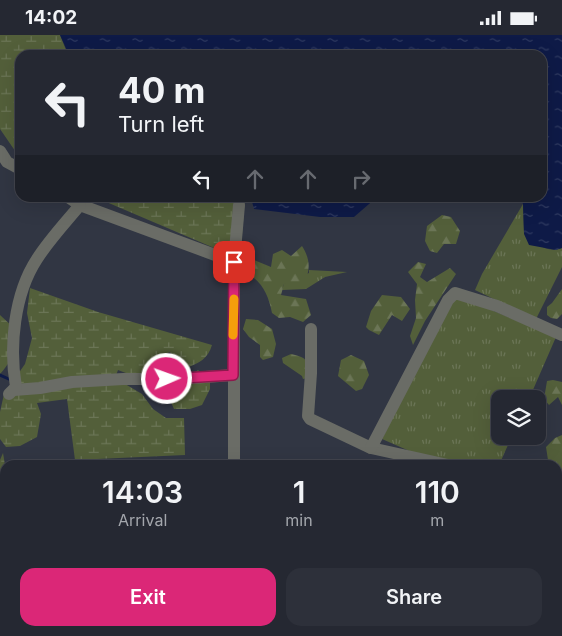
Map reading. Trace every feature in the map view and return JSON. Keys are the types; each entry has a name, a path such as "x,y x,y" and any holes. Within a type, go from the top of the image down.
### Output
{"street":[{"path":"0,151 7,162 15,166"},
{"path":"76,202 234,262"},
{"path":"80,205 37,259 26,279 17,305 12,356 16,387 11,393 72,382 124,379 178,379 233,375"},
{"path":"234,460 234,262 239,205"},
{"path":"371,448 448,300 455,293 497,306 562,335"},
{"path":"311,329 308,418 371,448 425,460"}],"green space":[{"path":"0,35 60,35 66,50 15,50 15,151 0,129"},
{"path":"106,202 245,202 240,259"},
{"path":"523,204 524,233 546,249 562,248 562,267 536,319 475,290 482,274"},
{"path":"442,215 451,217 460,231 456,244 444,244 437,253 430,251 425,241 427,226"},
{"path":"302,246 309,264 304,283 284,284 281,295 306,299 311,315 303,322 290,317 279,318 272,313 262,287 253,277 240,270 242,255 271,267 273,254 282,250 291,256"},
{"path":"418,262 426,264 420,277 427,282 450,268 456,274 425,321 413,345 410,336 416,318 415,300 417,284 408,272"},
{"path":"309,270 347,272 325,277 306,289 282,290 284,284 309,273"},
{"path":"30,288 98,312 212,345 208,354 202,360 186,368 176,363 170,352 153,359 151,377 136,377 118,370 115,378 142,394 153,409 166,418 184,418 185,455 75,460 67,399 37,403 41,414 37,437 20,446 6,447 0,439 0,412 4,394 25,364 32,338 27,313"},
{"path":"562,289 562,314 557,319 551,318 547,315 547,307"},
{"path":"382,295 401,297 410,309 402,321 392,315 379,335 366,327 371,311"},
{"path":"459,299 472,302 556,337 533,390 491,390 491,445 508,445 501,460 443,460 414,453 382,439 451,301"},
{"path":"0,315 14,328 14,342 13,353 9,363 0,374"},
{"path":"246,319 258,320 272,329 276,344 273,357 263,360 260,357 260,345 249,337 243,329"},
{"path":"291,354 301,357 306,361 307,378 303,379 302,376 283,363 282,358"},
{"path":"351,355 364,361 369,375 362,389 356,391 338,376 341,360"},
{"path":"198,370 210,381 210,389 202,405 190,409 174,409 169,398"},
{"path":"547,381 562,382 562,405 558,397 549,405 546,401"},
{"path":"562,435 562,460 548,460 546,447 555,438"}],"water":[{"path":"60,35 562,35 562,248 556,250 529,245 524,234 522,202 547,202 547,50 67,50"},
{"path":"252,202 371,202 354,217 320,217 254,209"}],"waterway":[{"path":"0,375 11,380"}],"slow traffic":[{"path":"233,335 234,299"}],"route":[{"path":"167,379 233,375 234,262"}]}
